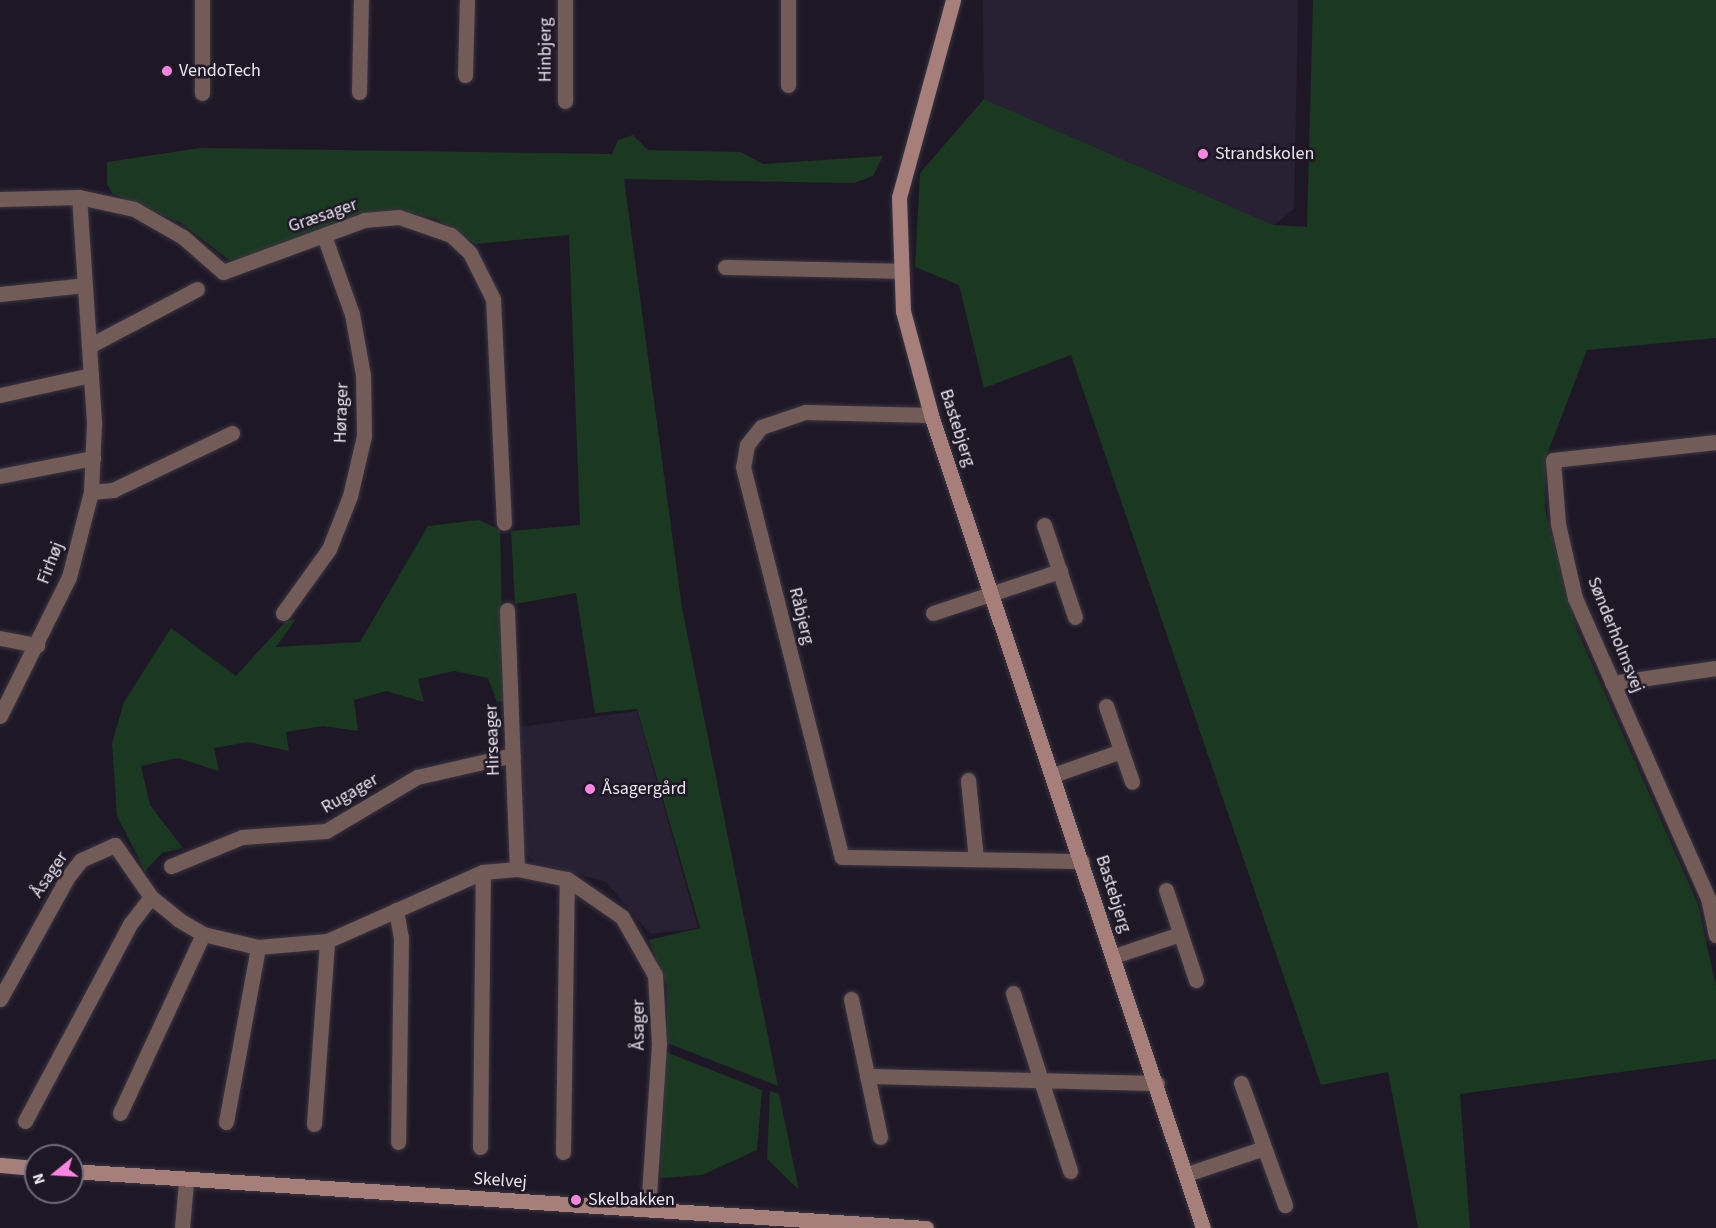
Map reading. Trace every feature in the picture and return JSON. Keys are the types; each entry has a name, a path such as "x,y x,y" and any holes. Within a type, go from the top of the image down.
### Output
{"street":[{"path":"202,0 202,93"},
{"path":"359,92 361,0"},
{"path":"465,75 466,0"},
{"name":"Hinbjerg","path":"565,101 566,0"},
{"path":"788,0 788,85"},
{"name":"Bastebjerg","path":"953,0 898,197 899,271 911,350 1187,1174 1203,1228"},
{"name":"Græsager","path":"0,199 79,197 134,209 161,222 223,272 364,220 399,217 425,222 451,235 483,274 493,299 504,523"},
{"name":"Firhøj","path":"0,716 69,577 91,492 93,458 91,375 79,197"},
{"name":"Hørager","path":"283,613 329,549 350,496 364,436 363,375 352,314 324,236"},
{"path":"725,267 899,271"},
{"path":"0,294 85,285"},
{"path":"89,346 197,289"},
{"path":"0,395 91,375"},
{"name":"Råbjerg","path":"931,415 805,412 779,418 761,427 747,445 743,467 842,858 1082,861"},
{"path":"91,492 112,490 232,433"},
{"name":"Sønderholmsvej","path":"1716,442 1553,460 1558,524 1575,598 1708,898 1716,935"},
{"path":"0,476 93,458"},
{"path":"1044,525 1075,617"},
{"path":"933,613 1060,571"},
{"name":"Hirseager","path":"507,610 517,869"},
{"path":"0,638 37,645"},
{"path":"1612,683 1716,668"},
{"path":"1106,706 1132,782"},
{"path":"1053,775 1121,751"},
{"name":"Rugager","path":"171,866 242,837 326,831 417,777 513,755"},
{"path":"968,780 976,859"},
{"name":"Åsager","path":"0,999 81,860 115,845 151,897 203,934 258,947 327,941 483,872 517,869 567,879 622,916 655,975 659,1044 648,1210"},
{"path":"480,1147 483,872"},
{"path":"563,1152 567,879"},
{"path":"1166,890 1196,980"},
{"path":"25,1120 130,924 151,897"},
{"path":"396,910 401,937 398,1142"},
{"path":"120,1113 203,934"},
{"name":"Bastebjerg","path":"1114,956 1180,934"},
{"path":"314,1124 327,941"},
{"path":"226,1122 258,947"},
{"path":"1012,993 1070,1171"},
{"path":"851,999 880,1137"},
{"path":"867,1076 1156,1083"},
{"path":"1241,1083 1284,1205"},
{"path":"1187,1174 1264,1148"},
{"path":"0,1165 24,1167"},
{"name":"Skelvej","path":"84,1172 186,1181 926,1228"},
{"path":"182,1228 186,1181"}],"shaded area":[{"name":"Strandskolen","path":"983,0 1298,0 1294,209 1274,225 984,99"},
{"name":"Åsagergård","path":"637,711 698,928 650,934 606,882 534,862 524,852 520,727"}],"green space":[{"path":"1313,0 1716,0 1716,338 1587,350 1546,457 1545,509 1577,630 1698,904 1716,986 1716,1059 1460,1094 1470,1228 1418,1228 1388,1072 1321,1085 1071,355 984,388 959,285 915,267 920,173 984,99 1274,225 1307,227"},
{"path":"633,135 648,150 741,152 763,164 883,156 873,176 854,183 624,179 682,608 778,1086 667,1043 667,985 649,940 700,928 637,709 595,713 576,593 515,604 511,531 580,525 569,235 475,244 437,219 401,211 230,261 183,224 112,193 107,184 107,162 200,148 612,154 618,140"},
{"path":"479,520 500,530 504,701 497,702 488,678 454,671 418,679 424,702 386,691 354,700 358,731 323,726 286,732 289,751 248,742 214,748 219,771 178,758 141,766 150,805 183,848 162,853 145,871 117,816 112,743 124,702 171,628 236,676 286,621 296,619 276,647 360,642 428,526"},
{"path":"666,1052 762,1090 757,1150 702,1175 660,1178"},
{"path":"770,1091 779,1094 799,1190 767,1159"}],"place":[{"name":"VendoTech","path":"167,71"},
{"name":"Strandskolen","path":"1203,154"},
{"name":"Åsagergård","path":"590,789"},
{"name":"Skelbakken","path":"576,1200"}]}
